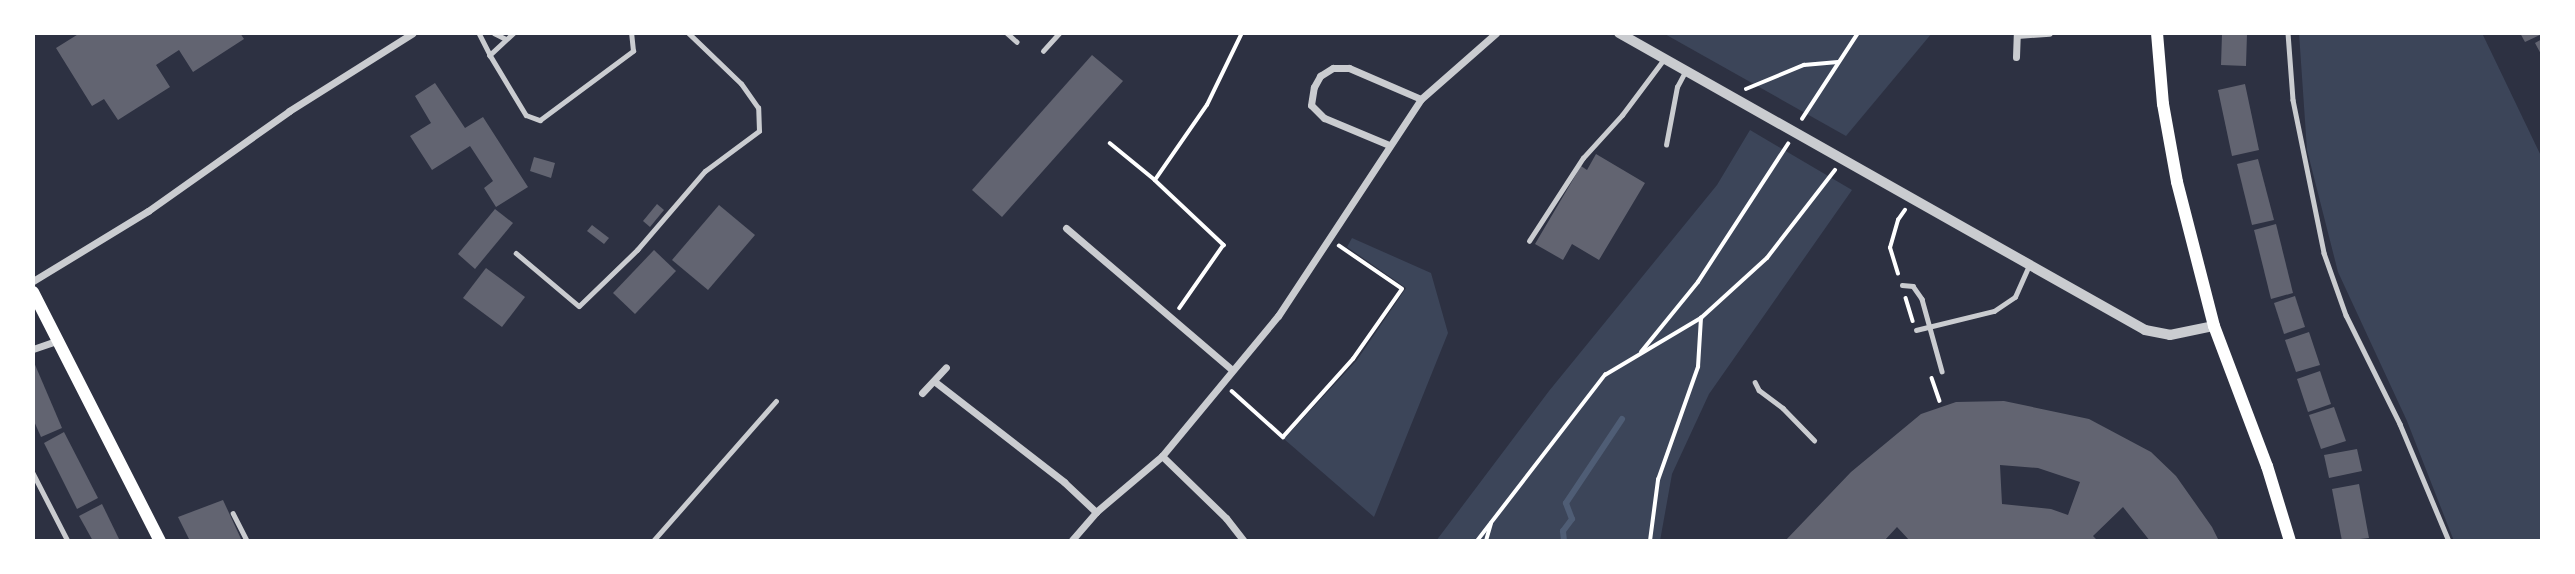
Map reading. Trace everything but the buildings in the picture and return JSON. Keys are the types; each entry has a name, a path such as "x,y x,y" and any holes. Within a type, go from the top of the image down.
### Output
{"main road":[{"path":"2157,33 2163,104 2177,182 2214,326 2267,466 2290,541"},
{"path":"33,292 60,340 160,541"}],"street":[{"path":"33,281 148,211 289,111 413,33"},
{"path":"1072,540 1096,512 1162,456 1278,316 1421,99 1496,33"},
{"path":"1619,33 2145,330 2170,335 2214,326"},
{"path":"2016,57 2017,34 2049,33"},
{"path":"1389,145 1324,118 1311,106 1314,87 1320,76 1333,68 1349,68 1421,99"},
{"path":"1066,228 1232,370"},
{"path":"33,349 60,340"},
{"path":"922,393 946,368"},
{"path":"934,381 1064,482 1096,512"},
{"path":"1162,456 1226,518 1244,541"}],"lane":[{"path":"479,33 526,115 540,120 633,51 631,33"},
{"path":"494,33 506,39"},
{"path":"490,55 514,33"},
{"path":"516,253 579,306 637,250 705,172 759,131 758,108 741,84 688,33"},
{"path":"1007,33 1017,42"},
{"path":"1043,51 1059,33"},
{"path":"2288,33 2293,100 2324,253 2346,315 2400,424 2449,541"},
{"path":"1529,241 1583,158 1622,115 1665,59"},
{"path":"1666,145 1677,87 1685,70"},
{"path":"1916,330 1994,311 2015,297 2029,265"},
{"path":"1902,285 1913,286 1922,299 1942,371"},
{"path":"1755,382 1759,390 1783,408 1814,440"},
{"path":"653,541 776,401"},
{"path":"33,473 68,541"},
{"path":"233,513 247,541"}],"path":[{"path":"1155,180 1207,105 1242,33"},
{"path":"1802,120 1858,33"},
{"path":"1727,93 1760,85 1804,65 1838,61"},
{"path":"1637,356 1698,282 1790,140"},
{"path":"1110,143 1155,180 1224,245 1173,318"},
{"path":"1477,541 1605,375 1701,318 1767,258 1842,160"},
{"path":"1912,199 1898,220 1890,248 1916,330"},
{"path":"1222,382 1283,437 1353,359 1402,289 1328,238"},
{"path":"1650,541 1658,480 1698,367 1701,318"},
{"path":"1486,541 1492,522"}],"shaded area":[{"path":"1663,33 1932,33 1846,136"},
{"path":"2299,33 2482,33 2542,158 2542,541 2454,541 2407,421 2338,272 2307,150"},
{"path":"1750,130 1852,190 1709,394 1672,474 1660,541 1436,541 1549,391 1717,185"},
{"path":"1352,238 1431,273 1448,333 1374,517 1284,439 1357,360 1406,288 1347,247"}],"waterway":[{"path":"1564,541 1563,531 1572,519 1566,503 1622,419"}]}
